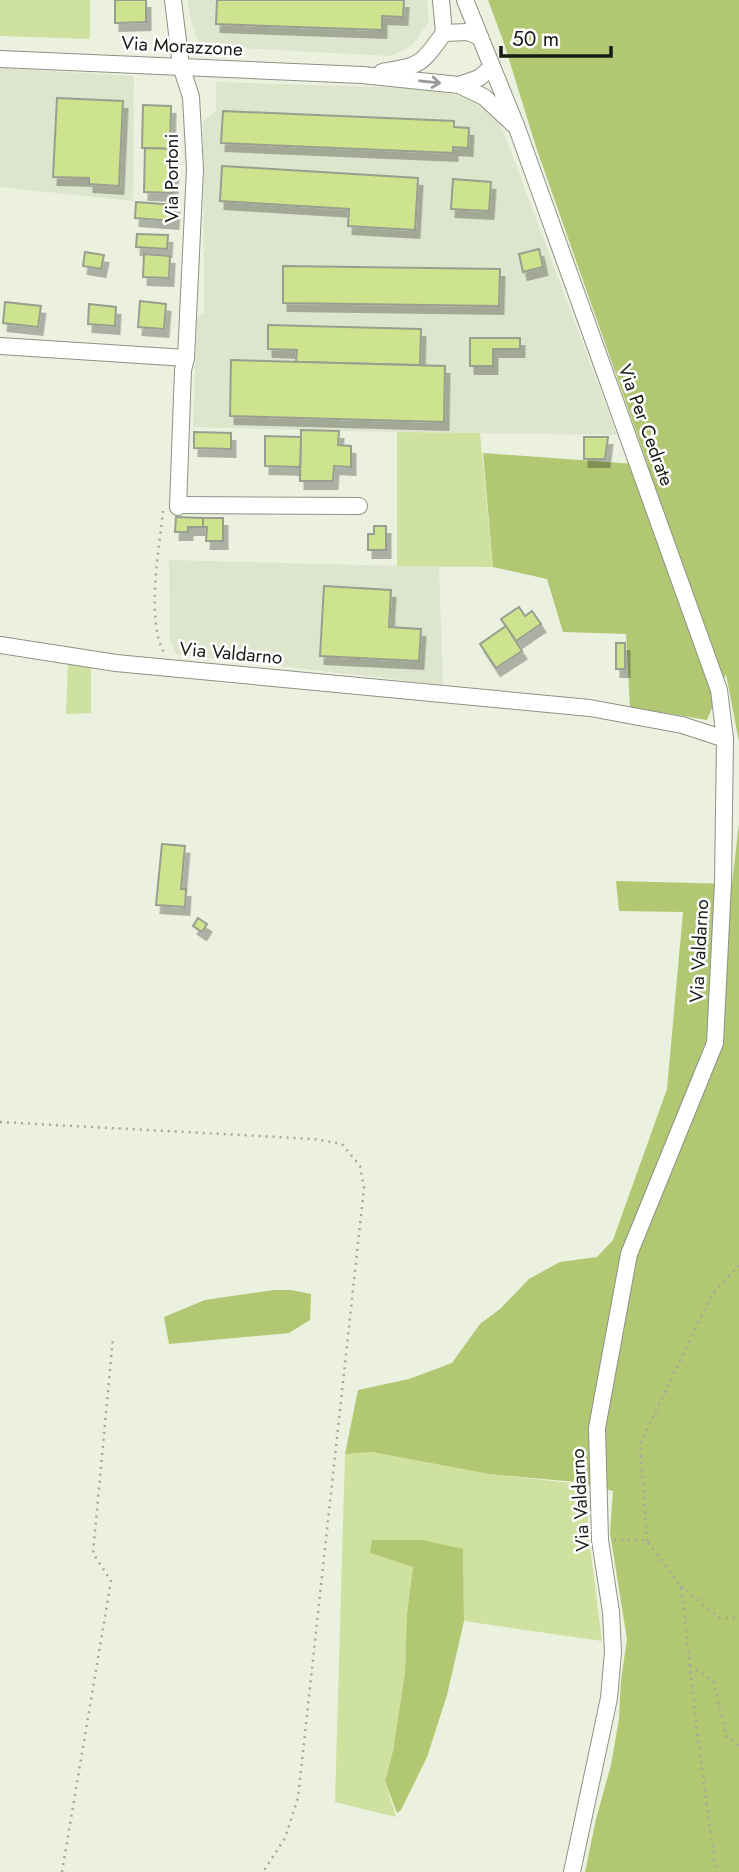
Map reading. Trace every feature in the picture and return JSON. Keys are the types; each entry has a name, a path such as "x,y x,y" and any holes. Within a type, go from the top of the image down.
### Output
{"street":[{"name":"Via Portoni","path":"173,0 181,66 191,97 195,169 186,358 173,508"},
{"path":"441,0 444,33 468,32 480,37"},
{"path":"465,0 517,128"},
{"name":"Via Morazzone","path":"362,75 415,66 427,57 444,33"},
{"name":"Via Morazzone","path":"0,58 362,75 459,85 484,97 517,128"},
{"path":"459,85 479,78 492,67"},
{"name":"Via Per Cedrate","path":"517,128 719,690 725,739"},
{"path":"0,346 186,358"},
{"path":"173,508 359,506"},
{"name":"Via Valdarno","path":"0,645 116,663 590,708 682,725 725,739 723,883 716,1043 629,1254 597,1428 600,1540 611,1612 613,1652 609,1698 572,1872"}],"path":[{"path":"173,508 154,618 159,643 173,668"},
{"path":"0,1122 314,1139 342,1144 360,1166 364,1188 298,1798 285,1838 263,1872"},
{"path":"739,1265 711,1296 640,1444 648,1541 681,1586 720,1618 739,1618"},
{"path":"62,1872 111,1581 93,1553 113,1337"},
{"path":"600,1540 648,1541"},
{"path":"681,1586 716,1872"},
{"path":"690,1666 713,1680 726,1736 739,1746"}],"shaded area":[{"path":"187,0 427,0 429,21 412,46 390,56 200,46"},
{"path":"0,68 134,76 133,201 0,187"},
{"path":"216,82 412,88 470,97 501,125 617,435 193,427 197,318 204,313 203,121 216,111"},
{"path":"169,560 439,567 443,685 176,654 170,640"}],"green space":[{"path":"0,0 90,0 90,39 0,36"},
{"path":"488,0 739,0 739,742 726,674 707,720 630,707 626,634 563,632 547,579 493,567 483,453 648,465 537,150"},
{"path":"397,432 480,433 493,567 397,566"},
{"path":"68,661 91,665 91,713 66,714"},
{"path":"739,823 739,1872 585,1872 611,1765 619,1719 627,1639 610,1533 613,1491 576,1482 489,1474 372,1452 345,1454 358,1390 409,1379 452,1363 480,1324 500,1309 529,1279 560,1262 597,1257 613,1240 667,1089 683,912 619,911 616,881 732,884"},
{"path":"274,1290 311,1294 310,1320 289,1333 169,1344 164,1317 205,1300"},
{"path":"372,1452 489,1474 588,1485 588,1531 602,1641 464,1621 463,1549 371,1553 413,1567 407,1614 405,1672 393,1751 385,1781 396,1817 335,1802 345,1454"},
{"path":"372,1540 422,1540 463,1549 464,1621 447,1695 427,1757 401,1810 397,1813 385,1781 393,1751 405,1672 407,1614 413,1567 370,1553"}],"building":[{"path":"115,0 146,0 146,22 115,23"},
{"path":"217,0 404,0 403,17 382,16 382,30 216,24"},
{"path":"57,98 123,101 119,186 89,184 89,178 53,177"},
{"path":"143,105 171,106 170,149 142,148"},
{"path":"223,111 454,121 454,127 469,128 468,148 453,147 453,153 221,143"},
{"path":"145,148 174,149 173,193 144,192"},
{"path":"222,166 418,178 415,230 348,226 349,209 220,201"},
{"path":"453,179 491,182 489,211 451,209"},
{"path":"136,202 175,205 174,221 135,218"},
{"path":"137,234 168,235 167,249 136,247"},
{"path":"539,249 543,267 523,272 519,254"},
{"path":"85,252 104,255 101,269 83,266"},
{"path":"144,254 170,256 169,278 143,277"},
{"path":"283,266 500,269 499,306 283,303"},
{"path":"140,301 166,304 164,329 138,327"},
{"path":"5,302 41,306 38,327 3,323"},
{"path":"89,304 116,307 115,326 88,324"},
{"path":"268,325 421,329 420,365 296,362 297,350 268,349"},
{"path":"470,338 520,338 520,349 493,349 493,366 470,366"},
{"path":"231,360 445,366 444,422 230,416"},
{"path":"301,430 339,431 338,445 351,446 351,467 334,466 333,481 300,481"},
{"path":"194,432 231,433 231,449 194,448"},
{"path":"265,436 301,437 300,467 265,466"},
{"path":"584,437 608,437 605,459 584,459"},
{"path":"176,517 203,518 203,527 188,527 188,532 175,532"},
{"path":"203,518 223,518 223,541 206,541 207,527 203,527"},
{"path":"374,526 386,526 386,550 368,550 368,534 374,534"},
{"path":"324,586 391,590 389,627 421,629 419,661 320,656"},
{"path":"519,607 525,616 532,611 541,624 516,641 501,619"},
{"path":"506,626 522,651 496,668 480,644"},
{"path":"616,643 625,643 625,669 616,669"},
{"path":"162,844 185,846 181,889 186,889 185,907 156,905"},
{"path":"198,918 207,924 202,932 193,926"}]}
